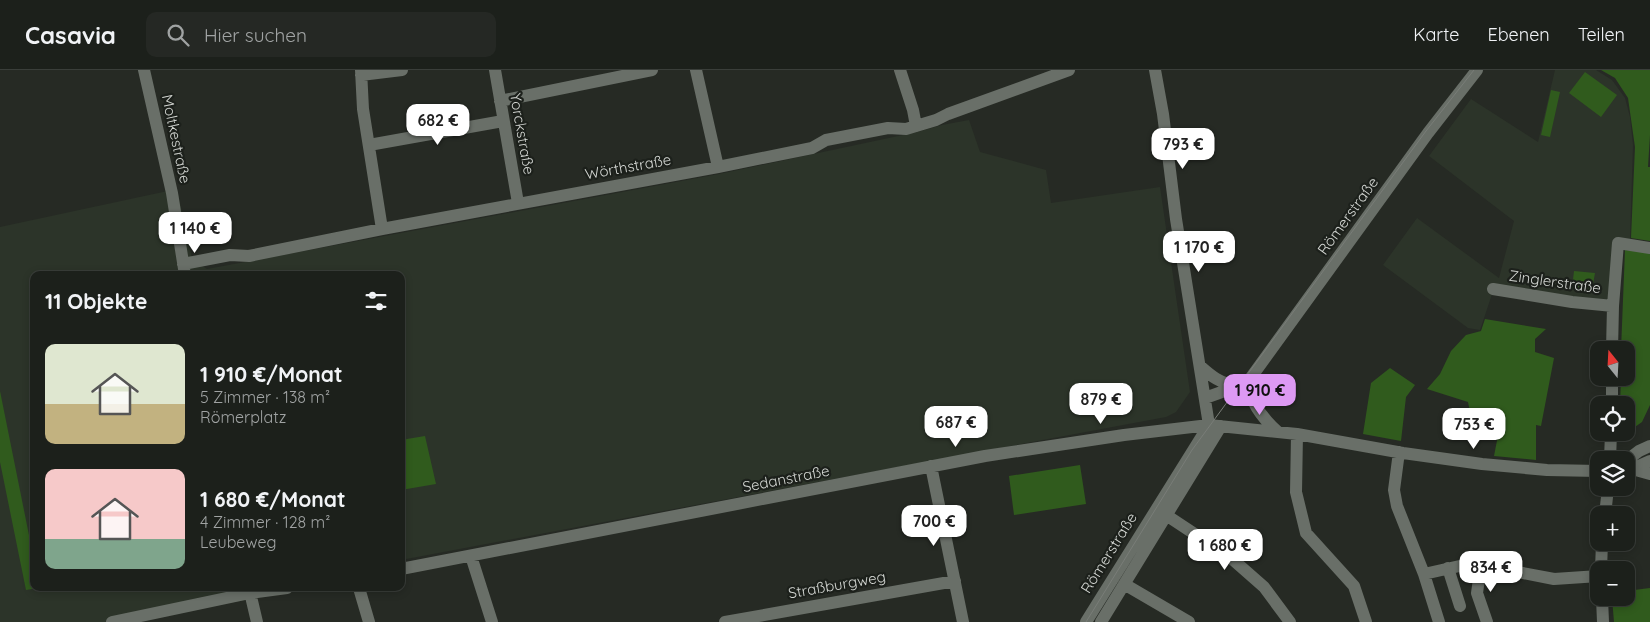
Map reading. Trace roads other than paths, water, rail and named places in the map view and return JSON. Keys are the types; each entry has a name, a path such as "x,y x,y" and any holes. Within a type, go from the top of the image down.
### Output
{"street":[{"name":"Moltkestraße","path":"144,70 172,194 184,270"},
{"path":"382,228 363,109 361,72 402,70"},
{"name":"Yorckstraße","path":"494,70 518,203"},
{"path":"500,101 652,70"},
{"path":"696,70 718,167"},
{"path":"900,70 916,126"},
{"name":"Wörthstraße","path":"184,270 230,255 249,256 382,228 718,167 812,148 826,140 888,128 906,129 1069,70"},
{"path":"1155,70 1176,219 1205,398 1215,425 1197,453"},
{"name":"Römerstraße","path":"1242,384 1477,70"},
{"path":"369,145 504,121"},
{"name":"Zinglerstraße","path":"1612,341 1618,243 1650,248"},
{"name":"Zinglerstraße","path":"1493,289 1572,302 1613,306"},
{"path":"1200,366 1214,378 1228,384 1242,384"},
{"path":"1205,398 1242,384"},
{"path":"1242,384 1265,421 1278,432"},
{"name":"Sedanstraße","path":"405,568 931,466 1020,450 1178,428 1215,425 1297,434 1482,464 1547,470 1590,471"},
{"path":"1297,434 1296,492 1306,533 1354,586 1366,622"},
{"path":"1635,459 1648,445"},
{"path":"1399,452 1394,490 1397,506 1424,574 1439,622"},
{"name":"Römerstraße","path":"1101,622 1166,515 1197,453"},
{"name":"Römerstraße","path":"1086,622 1197,453"},
{"path":"1635,465 1650,461"},
{"path":"931,466 963,622"},
{"path":"1635,469 1650,474"},
{"path":"1166,515 1231,558 1264,587 1290,622"},
{"path":"471,556 492,622"},
{"path":"1424,574 1464,565 1481,565 1554,579 1590,577"},
{"path":"1481,565 1477,593 1487,622"},
{"path":"1448,568 1460,606"},
{"name":"Straßburgweg","path":"725,622 955,581"},
{"path":"1124,584 1189,622"},
{"path":"112,622 246,591"},
{"path":"250,591 257,622"},
{"path":"360,591 369,622"},
{"path":"1603,606 1604,622"}],"tram line":[{"path":"1086,622 1192,450 1426,131 1474,70"}]}
